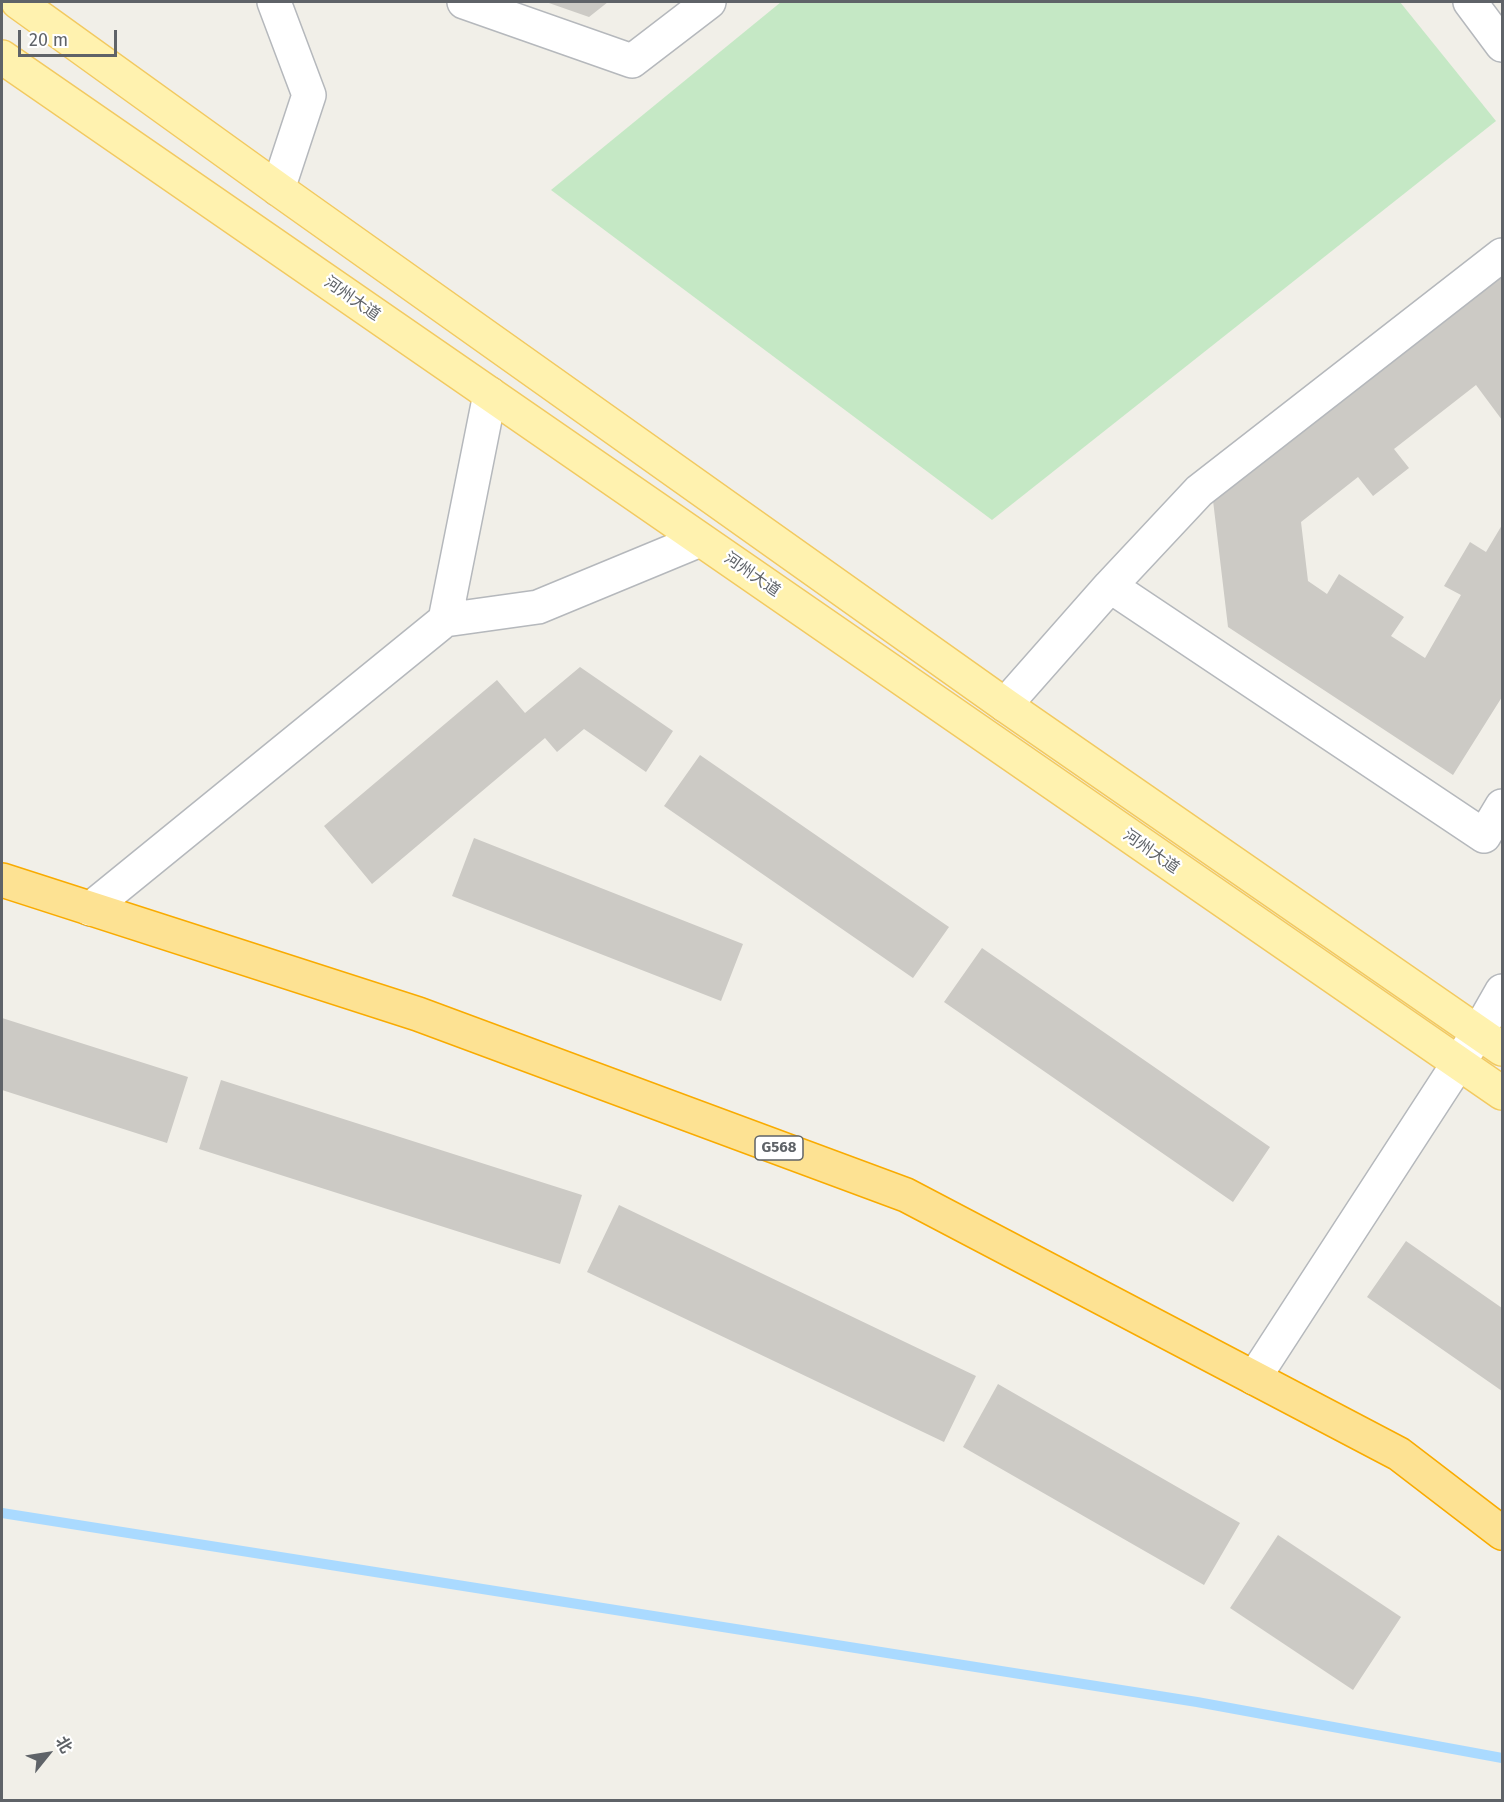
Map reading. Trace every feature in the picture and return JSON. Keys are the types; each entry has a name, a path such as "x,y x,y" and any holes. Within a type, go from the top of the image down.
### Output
{"highway":[{"name":"G568","path":"2,880 418,1014 906,1195 1399,1454 1503,1533"}],"main road":[{"path":"18,2 1005,705 1490,1041"},
{"name":"河州大道","path":"2,57 1503,1093"}],"street":[{"path":"274,2 309,95 278,189"},
{"path":"464,2 632,61 709,2"},
{"path":"1470,2 1503,45"},
{"path":"1005,705 1198,491 1503,255"},
{"path":"445,620 490,394"},
{"path":"90,909 445,620 538,607 700,540"},
{"path":"1110,586 1484,836 1503,806"},
{"path":"1254,1378 1458,1064 1490,1041 1503,991"}],"green space":[{"path":"781,2 1400,2 1496,121 992,520 551,190"}],"building":[{"path":"546,2 608,2 589,17"},
{"path":"1502,265 1502,420 1476,385 1394,449 1409,468 1373,496 1358,477 1301,522 1308,581 1327,594 1339,574 1404,617 1391,636 1425,658 1461,595 1444,586 1470,542 1486,552 1502,525 1502,697 1453,775 1228,627 1212,492"},
{"path":"580,667 673,731 646,772 584,729 557,752 545,738 372,884 324,826 497,680 525,713"},
{"path":"700,755 949,927 913,978 664,806"},
{"path":"474,838 743,944 721,1001 452,896"},
{"path":"982,948 1270,1147 1233,1202 944,1002"},
{"path":"2,1018 188,1077 167,1143 2,1090"},
{"path":"221,1080 582,1195 560,1264 199,1149"},
{"path":"619,1205 976,1376 944,1442 587,1272"},
{"path":"1406,1241 1502,1308 1502,1391 1367,1297"},
{"path":"998,1384 1240,1523 1204,1585 963,1447"},
{"path":"1278,1535 1401,1617 1353,1690 1230,1608"}],"waterway":[{"path":"2,1513 1197,1702 1502,1758"}]}
